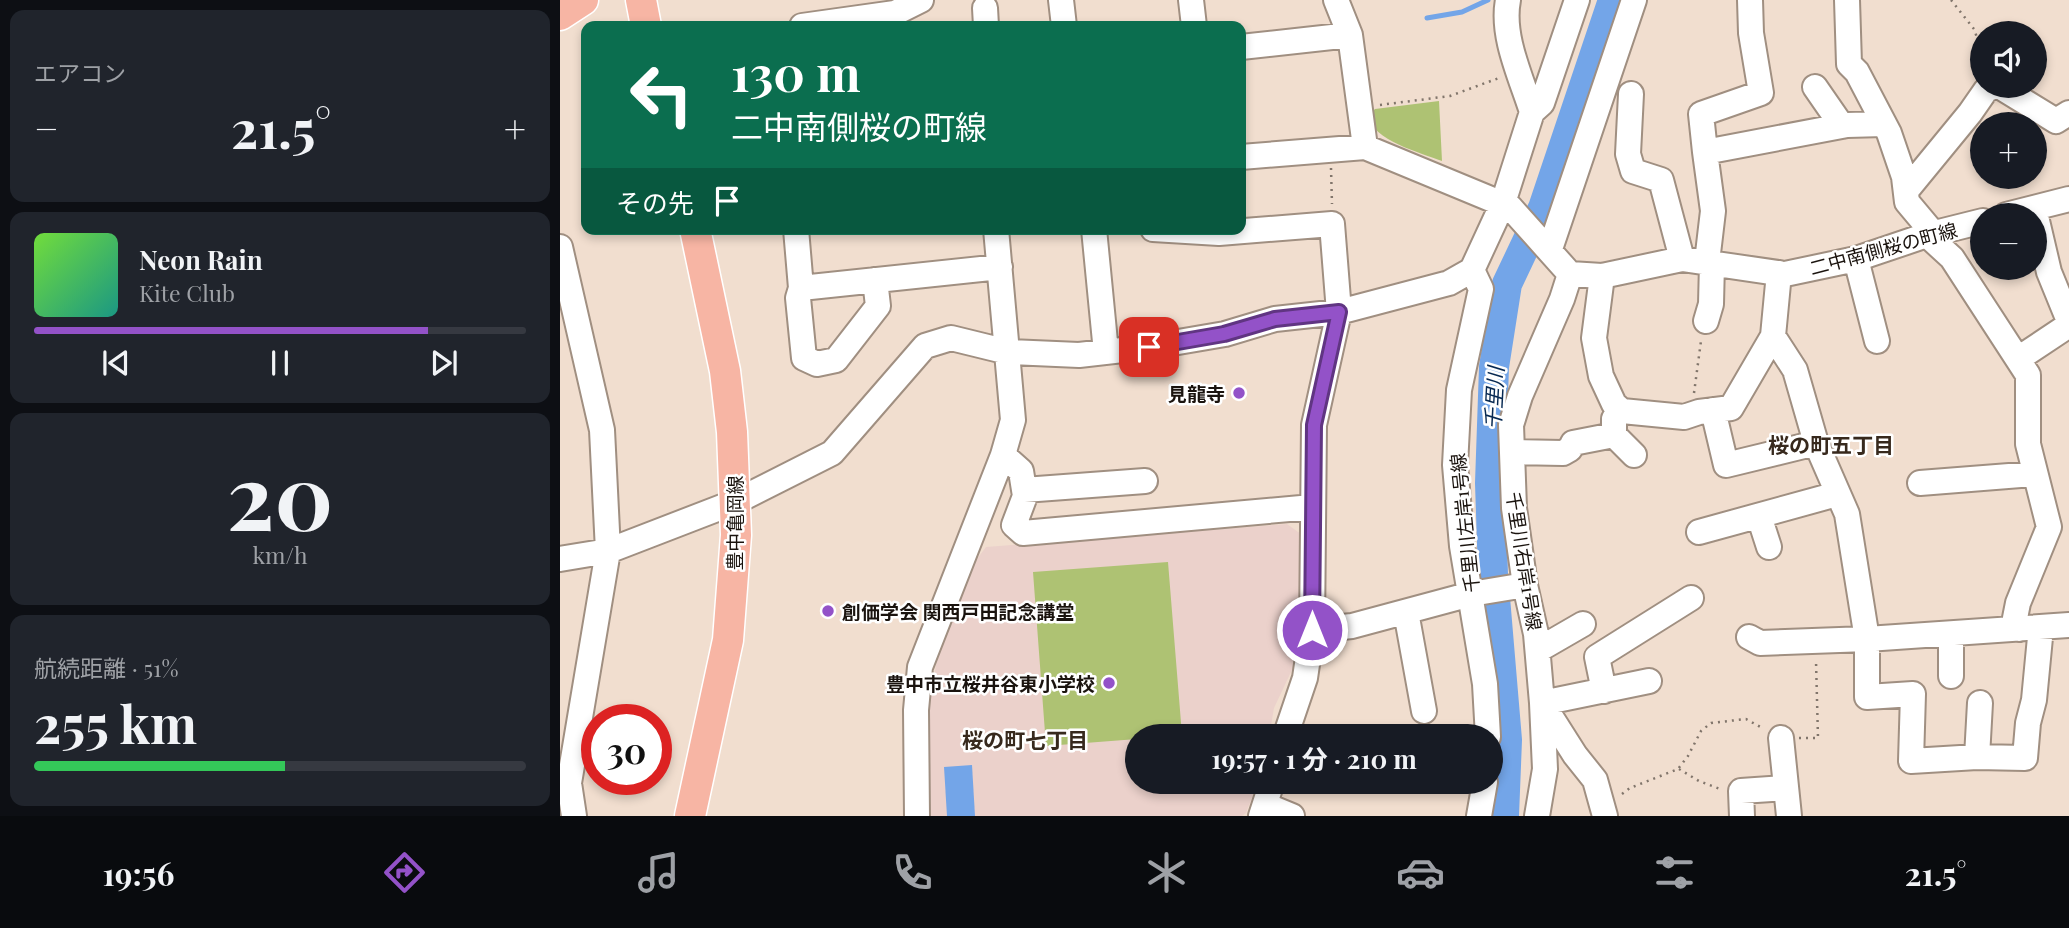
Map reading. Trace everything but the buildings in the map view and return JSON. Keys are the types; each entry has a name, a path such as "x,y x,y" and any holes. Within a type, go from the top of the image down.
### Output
{"main road":[{"path":"560,15 583,0"},
{"path":"641,0 645,21"},
{"name":"豊中亀岡線","path":"690,816 728,640 734,574 735,502 732,432 725,370 696,235"}],"street":[{"path":"838,21 895,13 920,0"},
{"path":"1061,0 1063,21"},
{"path":"1191,0 1193,21"},
{"path":"560,559 608,551 735,502 832,453 925,346 951,338 1008,352 1079,355 1106,352 1224,334 1275,319 1339,312 1449,283 1472,270 1507,205 1532,112 1510,44 1508,0"},
{"path":"1532,112 1542,103 1577,0"},
{"path":"1549,248 1634,0"},
{"path":"1706,321 1711,304 1713,211 1701,114 1761,93 1751,33 1751,0"},
{"path":"1847,0 1849,64 1857,72 1884,124 1904,177 1907,202 1930,234 1952,258 2028,375 2028,444 2049,527 2018,603 2015,618 2030,628"},
{"path":"1338,1 1350,35 1364,147"},
{"path":"1246,46 1350,35"},
{"path":"1815,87 1842,126"},
{"path":"1631,94 1628,154 1633,171 1661,180 1682,260"},
{"path":"1906,191 1980,98"},
{"path":"2017,98 2056,121 2069,113"},
{"path":"1705,152 1842,126 1884,124"},
{"path":"1246,157 1364,147 1507,205 1570,274"},
{"path":"2047,205 2069,199"},
{"path":"1246,231 1332,224 1339,312 1314,425 1312,630 1306,678 1290,724"},
{"name":"二中南側桜の町線","path":"1570,274 1602,276 1682,260 1785,274 1856,259 1930,234 1970,224"},
{"path":"797,235 801,288 798,298 804,358 817,364 836,360 878,306 875,280"},
{"path":"917,816 916,710 920,667 1003,455 1013,420 997,235"},
{"path":"1095,235 1106,352"},
{"path":"560,247 566,295 602,430 608,551 564,783 574,816"},
{"path":"1856,259 1877,341"},
{"path":"2018,359 2069,323 2047,263"},
{"path":"801,288 1000,267"},
{"name":"千里川左岸1号線","path":"1472,270 1481,289 1459,390 1455,465 1462,546 1485,684 1487,724"},
{"path":"1602,276 1594,338 1601,376 1614,404 1622,411 1684,417 1731,408 1773,336 1779,273"},
{"name":"千里川右岸1号線","path":"1537,816 1545,769 1542,703 1536,634 1525,585 1514,508 1511,425 1520,396 1570,274"},
{"path":"1773,336 1794,370 1816,443 1847,514 1867,639 1867,697 1913,694 1911,761 1977,757 2025,758 2028,723 2034,700 2030,628"},
{"path":"1614,404 1614,435 1634,455"},
{"path":"1703,413 1726,465 1816,443"},
{"path":"1512,452 1563,453 1570,449 1573,443 1614,435"},
{"path":"1003,455 1021,471 1025,496 1014,525 1023,533 1312,507"},
{"path":"1920,483 2035,474"},
{"path":"1024,490 1145,481"},
{"path":"1699,532 1838,494"},
{"path":"1759,516 1769,547"},
{"path":"1312,630 1352,626 1471,594 1525,585"},
{"path":"1604,691 1597,657 1691,598"},
{"path":"1406,612 1424,711"},
{"path":"1538,650 1583,624"},
{"path":"1749,637 1760,643 1816,642 2069,625"},
{"path":"1951,634 1951,676"},
{"path":"1604,810 1595,780 1574,755 1542,703 1649,681"},
{"path":"1977,757 1980,703"},
{"path":"1781,738 1789,816"},
{"path":"1742,816 1741,791 1786,788"},
{"path":"1479,816 1483,794"},
{"path":"1266,801 1292,816"}],"path":[{"path":"1951,0 1970,24"},
{"path":"1359,108 1450,96 1519,71"},
{"path":"1331,158 1332,224"},
{"path":"1703,413 1698,352 1706,321"},
{"path":"1604,810 1630,788 1678,769 1701,731 1711,723 1746,719 1781,738 1818,738 1816,642"},
{"path":"1678,769 1715,788 1741,791"}],"shaded area":[{"name":"豊中市立桜井谷東小学校","path":"1287,524 1305,537 1299,655 1274,708 1271,724 1125,724 1125,794 1253,794 1246,813 1242,816 928,816 928,712 937,659 968,571 986,547"}],"green space":[{"path":"1439,101 1442,161 1388,139 1371,124 1368,116 1375,109"},
{"path":"1168,562 1181,724 1125,724 1125,740 1046,746 1033,572"}],"water":[{"path":"972,765 975,816 947,816 944,767"}],"waterway":[{"path":"1427,18 1462,12 1488,0"},
{"name":"千里川","path":"1504,816 1507,740 1493,574 1490,483 1494,367 1507,284 1543,208 1613,0"}],"place":[{"name":"見龍寺","path":"1239,393"},
{"name":"創価学会 関西戸田記念講堂","path":"828,611"},
{"name":"豊中市立桜井谷東小学校","path":"1109,683"}],"district":[{"name":"桜の町五丁目","path":"1831,444"},
{"name":"桜の町七丁目","path":"1025,739"}],"route":[{"path":"1149,347 1224,334 1275,319 1339,312 1314,425 1312,630"}]}
